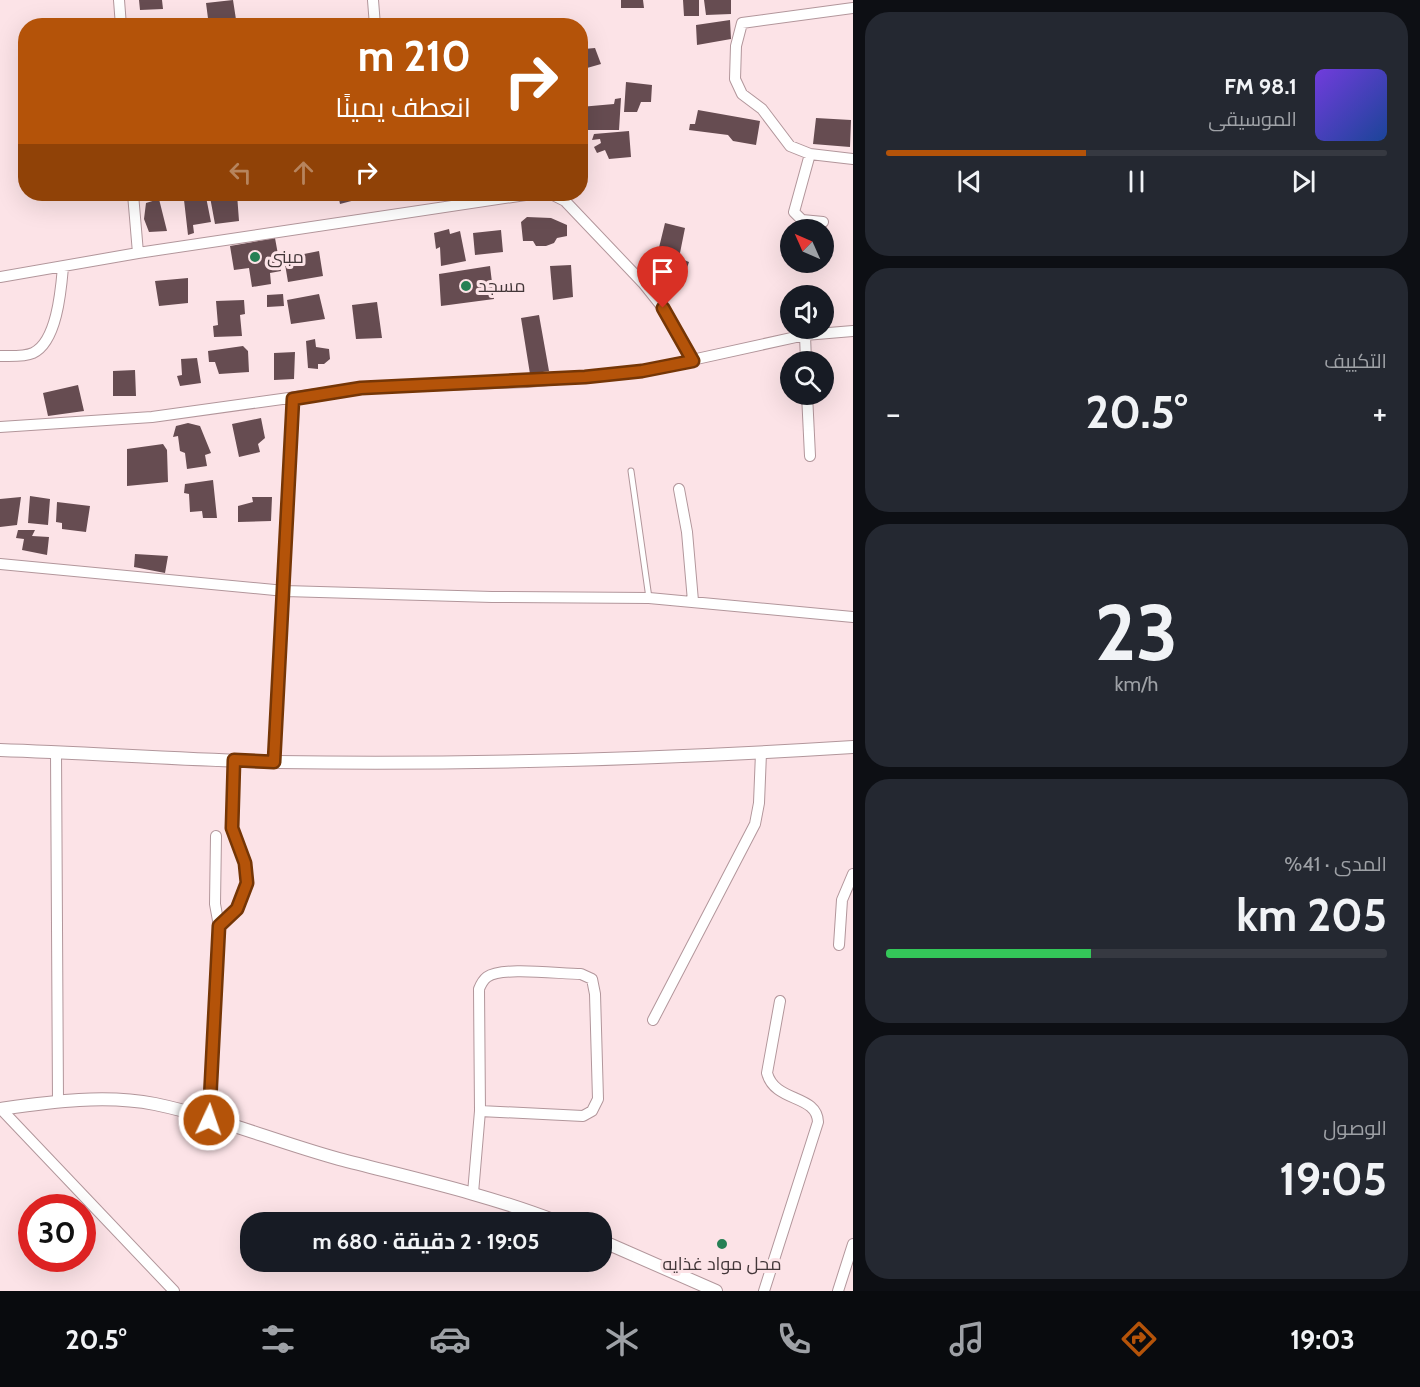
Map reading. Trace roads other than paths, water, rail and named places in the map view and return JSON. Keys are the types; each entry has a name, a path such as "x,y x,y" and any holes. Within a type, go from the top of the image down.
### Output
{"street":[{"path":"119,0 120,18"},
{"path":"374,0 375,18"},
{"path":"853,8 742,23 736,46 735,79 742,94 762,109 790,147 810,154 853,159"},
{"path":"801,219 794,212 810,154"},
{"path":"134,201 138,253"},
{"path":"0,277 138,253 485,201"},
{"path":"566,201 643,283 663,308 693,361"},
{"path":"0,356 29,354 46,342 58,304 63,267"},
{"path":"834,333 853,331"},
{"path":"0,427 152,417 361,388 585,377 642,371 788,339"},
{"path":"274,762 285,591 293,399"},
{"path":"808,405 810,456"},
{"path":"679,489 687,532 693,602"},
{"path":"0,564 285,591 492,597 649,598 853,617"},
{"path":"0,750 274,762 402,763 761,753 853,747"},
{"path":"56,752 58,1101"},
{"path":"652,1020 755,824 759,803 761,753"},
{"path":"219,926 237,909 247,883 245,863 232,828 234,760"},
{"path":"209,1120 219,926 214,904 216,836"},
{"path":"839,945 842,900 853,874"},
{"path":"473,1193 480,1111 479,989 482,983 487,977 502,972 580,974 592,979 595,994 598,1099 592,1111 583,1116 480,1111"},
{"path":"764,1291 818,1122 818,1113 811,1106 780,1092 770,1083 767,1073 780,1001"},
{"path":"1,1109 58,1101 108,1100 154,1104 321,1154 473,1193 529,1212"},
{"path":"1,1109 174,1291"},
{"path":"837,1291 853,1244"},
{"path":"612,1245 716,1291"}],"lane":[{"path":"632,471 649,598"}],"place":[{"name":"مبنى","path":"255,257"},
{"name":"مسجد","path":"466,286"},
{"name":"محل مواد غذايه","path":"722,1244"}]}
